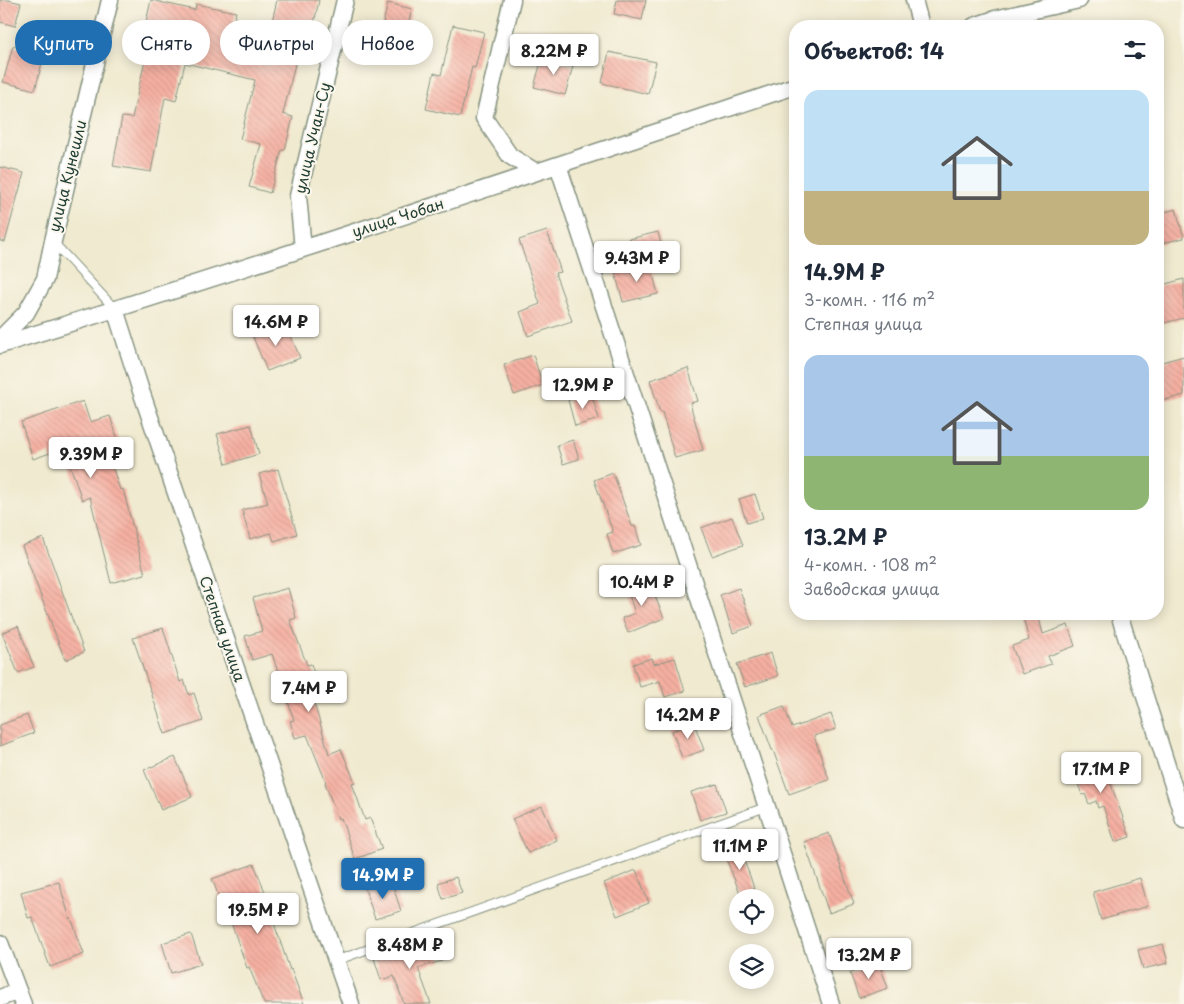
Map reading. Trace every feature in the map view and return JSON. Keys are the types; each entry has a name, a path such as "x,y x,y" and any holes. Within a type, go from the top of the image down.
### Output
{"street":[{"name":"улица Кунешли","path":"0,340 26,313 44,279 110,0"},
{"name":"улица Учан-Су","path":"303,249 298,196 345,0"},
{"path":"512,0 484,118 510,156 536,172"},
{"path":"914,0 919,20"},
{"path":"1004,20 1079,0"},
{"name":"улица Чобан","path":"0,345 303,249 789,88"},
{"path":"558,165 831,1004"},
{"name":"Степная улица","path":"115,309 350,1004"},
{"path":"1121,620 1183,810"},
{"path":"0,943 20,998 0,998"}],"lane":[{"path":"53,241 115,309"},
{"path":"335,961 766,806"}],"building":[{"path":"0,0 21,3 15,20 15,26 0,22"},
{"path":"151,0 195,10 196,4 236,12 234,20 220,20 220,65 295,65 283,114 293,117 285,150 282,150 270,193 249,187 261,144 240,139 255,80 193,65 210,65 210,20 147,20"},
{"path":"277,0 319,0 315,20 272,20"},
{"path":"617,0 646,0 642,20 614,14"},
{"path":"388,3 412,9 409,20 384,20"},
{"path":"453,25 484,32 475,68 472,67 460,117 426,109 434,73 441,75"},
{"path":"13,46 15,47 15,65 41,65 35,90 3,82"},
{"path":"609,52 656,62 648,94 602,83"},
{"path":"542,58 573,66 565,95 534,87"},
{"path":"144,65 185,65 176,101 165,98 151,172 113,166 122,117 132,118"},
{"path":"0,167 24,173 5,242 0,241"},
{"path":"1176,209 1184,238 1164,243 1164,212"},
{"path":"547,231 561,272 555,273 572,321 528,336 520,312 540,304 519,240"},
{"path":"658,232 663,253 635,260 629,239"},
{"path":"650,263 658,294 623,302 615,272"},
{"path":"1184,279 1184,318 1164,323 1164,284"},
{"path":"286,324 300,358 267,371 253,337"},
{"path":"533,355 543,385 514,395 504,365"},
{"path":"1184,356 1184,395 1164,400 1164,361"},
{"path":"688,368 698,401 690,403 703,450 675,458 662,412 660,412 650,380"},
{"path":"591,393 599,419 575,426 568,400"},
{"path":"83,401 90,422 110,416 118,440 105,445 120,490 123,489 145,574 111,583 90,497 82,500 67,456 52,461 50,453 33,459 21,422"},
{"path":"251,425 259,454 226,464 217,434"},
{"path":"573,440 579,459 563,464 557,445"},
{"path":"278,469 297,534 274,541 271,533 250,539 242,510 268,503 259,474"},
{"path":"613,473 632,526 635,526 641,545 613,554 607,534 613,532 594,480"},
{"path":"755,494 763,518 747,523 739,499"},
{"path":"732,517 743,545 712,556 701,528"},
{"path":"43,538 84,652 65,660 22,546"},
{"path":"621,568 626,583 608,588 604,573"},
{"path":"648,579 664,618 628,633 622,618 635,613 626,586"},
{"path":"288,588 296,618 290,620 307,665 311,664 318,686 310,689 329,754 341,749 355,782 352,783 365,820 370,818 382,849 355,859 341,818 338,819 326,782 307,735 295,738 290,721 294,720 272,654 252,660 245,636 262,631 253,598"},
{"path":"739,588 753,626 733,633 720,595"},
{"path":"1024,620 1040,620 1043,634 1068,625 1075,646 1048,656 1051,664 1022,674 1012,646 1029,640"},
{"path":"18,626 34,667 18,673 2,633"},
{"path":"163,628 180,682 184,680 189,695 194,693 203,721 165,734 133,638"},
{"path":"771,653 778,676 745,687 737,664"},
{"path":"652,658 654,664 675,658 685,691 665,697 660,681 640,687 633,664"},
{"path":"784,706 792,728 831,714 836,729 814,736 829,780 789,794 759,715"},
{"path":"27,715 34,733 0,746 0,725"},
{"path":"694,723 704,750 682,758 672,731"},
{"path":"175,757 192,797 161,810 144,770"},
{"path":"1101,757 1130,837 1115,842 1103,806 1098,808 1096,801 1089,804 1085,794 1082,795 1072,767"},
{"path":"717,784 726,812 700,820 691,792"},
{"path":"542,806 557,840 528,853 512,819"},
{"path":"829,833 854,904 829,913 804,842"},
{"path":"737,843 754,889 738,889 722,849"},
{"path":"254,864 267,897 265,897 290,970 304,1004 264,1004 249,967 247,968 227,911 225,912 212,879"},
{"path":"636,870 649,903 617,916 604,883"},
{"path":"456,877 462,893 443,899 438,883"},
{"path":"1140,878 1148,906 1101,920 1093,892"},
{"path":"391,880 401,911 375,919 365,889"},
{"path":"59,882 70,919 84,954 50,967 32,917 28,918 21,892"},
{"path":"191,934 201,964 171,973 162,943"},
{"path":"434,938 442,961 418,968 431,1004 404,1004 394,976 381,980 374,958"},
{"path":"1163,944 1168,963 1143,969 1138,950"},
{"path":"879,963 888,988 859,998 850,973"}]}
